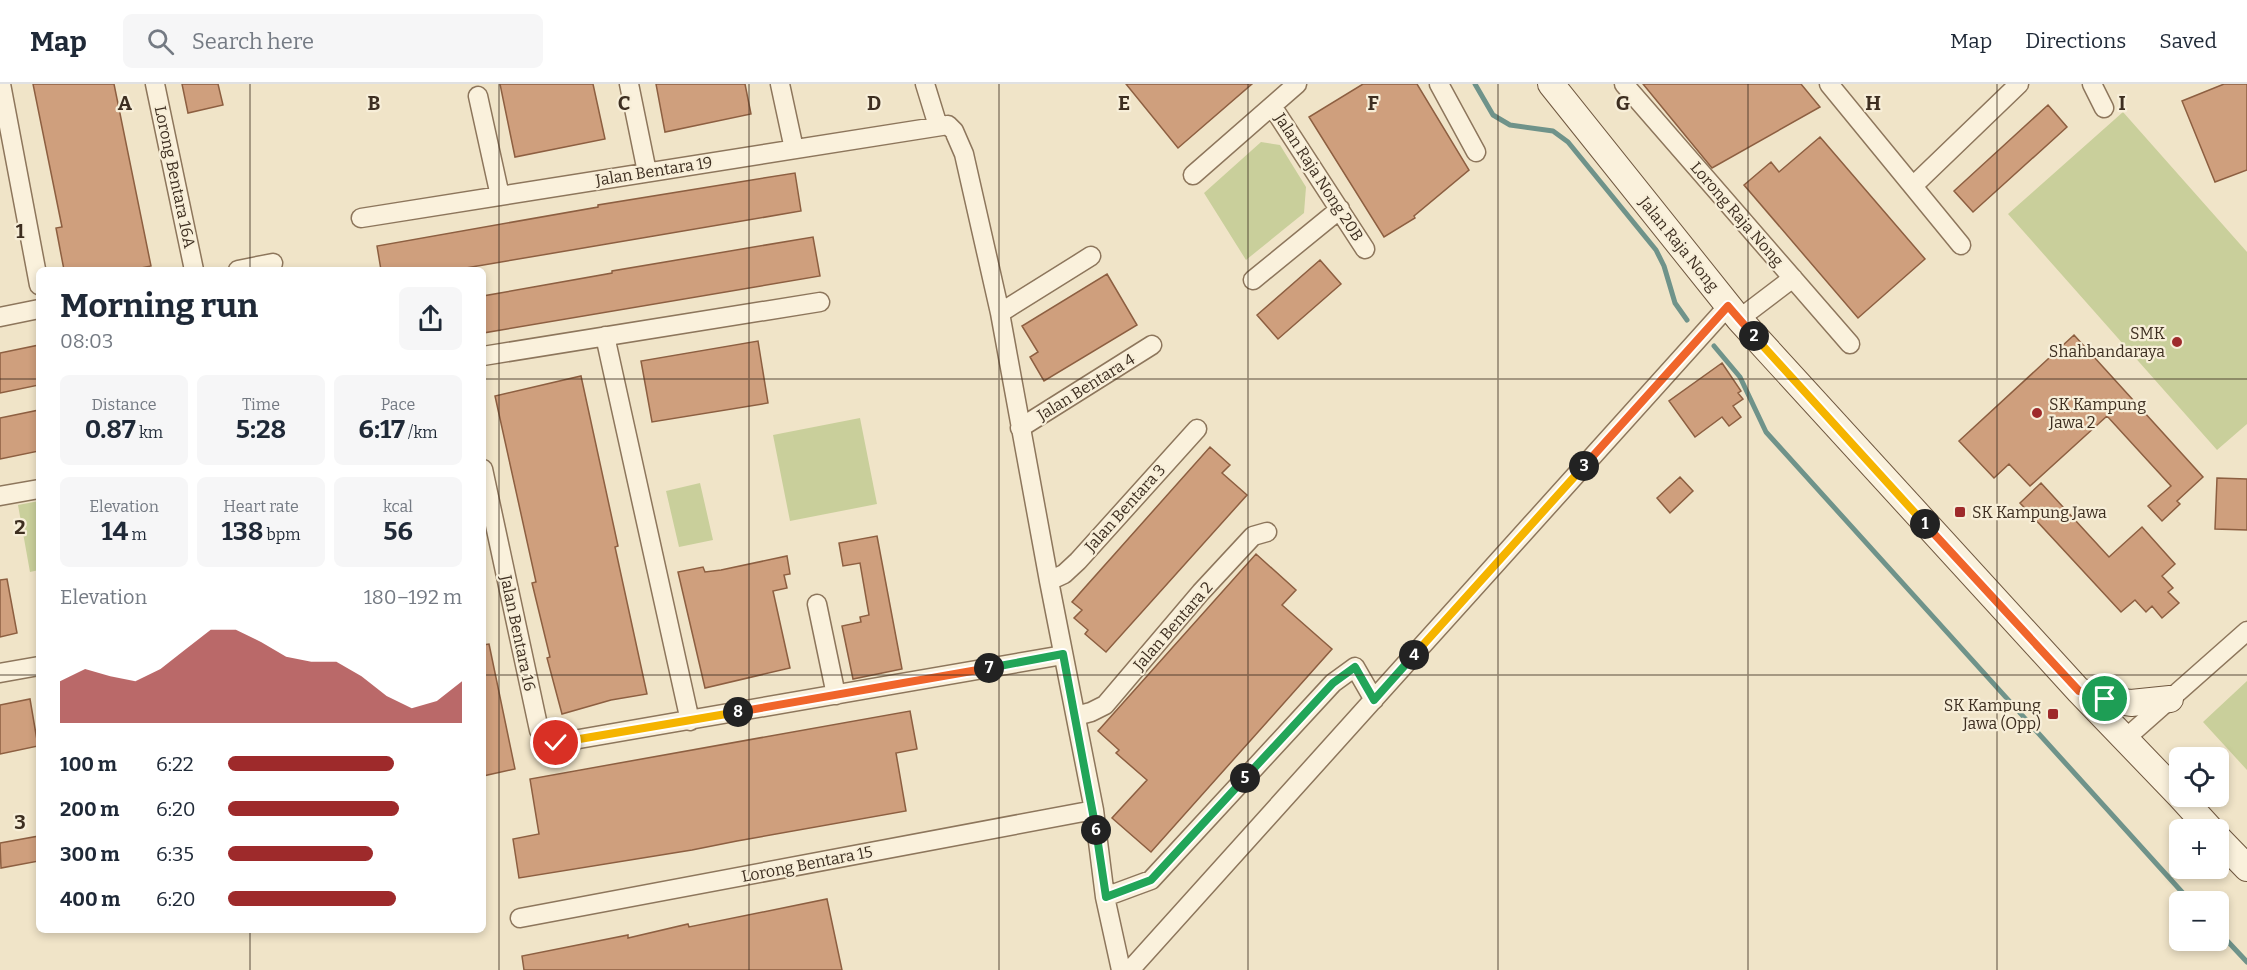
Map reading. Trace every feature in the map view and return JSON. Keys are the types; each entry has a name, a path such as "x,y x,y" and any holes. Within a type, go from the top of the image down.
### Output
{"main road":[{"name":"Jalan Raja Nong","path":"1551,84 1733,313 2079,691 2169,784"},
{"path":"2079,691 2105,699 2131,703 2170,699"},
{"name":"Jalan Raja Nong","path":"2190,807 2201,819"},
{"path":"2229,849 2247,868"}],"street":[{"path":"1,84 36,269"},
{"name":"Lorong Bentara 16A","path":"155,84 193,267"},
{"path":"629,84 647,172"},
{"path":"780,84 794,149"},
{"path":"925,84 943,125 954,131 964,154 1000,313 1094,810 1106,897 1121,970"},
{"path":"1193,176 1297,84"},
{"path":"1439,84 1476,152"},
{"name":"Lorong Raja Nong","path":"1624,84 1850,344"},
{"path":"1829,84 1961,245"},
{"path":"1913,186 2019,84"},
{"path":"2092,84 2104,108"},
{"path":"478,96 500,196"},
{"name":"Jalan Raja Nong 20B","path":"1272,106 1365,249"},
{"name":"Jalan Bentara 19","path":"361,218 943,125"},
{"path":"1253,280 1340,209"},
{"path":"1000,313 1091,256"},
{"path":"252,267 273,263"},
{"path":"1130,970 1374,700 1733,313 1793,278"},
{"path":"486,356 820,302"},
{"path":"0,317 36,310"},
{"path":"605,336 690,721"},
{"name":"Jalan Bentara 4","path":"1020,428 1152,345"},
{"name":"Jalan Bentara 3","path":"1049,581 1064,574 1078,561 1197,429"},
{"name":"Jalan Bentara 16","path":"486,483 539,730 545,739 556,743 1063,654"},
{"path":"0,496 36,490"},
{"name":"Jalan Bentara 2","path":"1076,716 1105,705 1201,592 1253,536 1268,532"},
{"path":"817,604 836,695"},
{"path":"2126,738 2247,631"},
{"path":"0,674 36,667"},
{"path":"1106,897 1151,880 1333,683 1355,667 1374,700"},
{"name":"Lorong Bentara 15","path":"520,918 1094,810"}],"green space":[{"name":"SMK Shahbandaraya","path":"2123,112 2247,252 2247,424 2217,450 2008,214"},
{"path":"1261,142 1280,145 1306,187 1304,213 1246,260 1204,193"},
{"path":"860,418 877,504 790,521 773,435"},
{"path":"700,483 713,540 679,547 666,491"},
{"path":"36,502 36,571 30,572 18,505"},
{"path":"2247,681 2247,770 2229,750 2229,747 2226,747 2203,722"}],"building":[{"path":"33,84 114,84 151,266 63,267 56,228 62,227"},
{"path":"182,84 218,84 223,105 188,113"},
{"path":"500,84 593,84 605,139 515,157"},
{"path":"656,84 745,84 751,114 665,132"},
{"path":"1126,84 1252,84 1178,148"},
{"path":"1363,84 1417,84 1469,170 1414,216 1415,218 1384,237 1309,117"},
{"path":"1643,84 1801,84 1820,107 1712,168"},
{"path":"2224,84 2247,84 2247,170 2215,182 2182,101"},
{"path":"2048,105 2067,127 1973,212 1954,191"},
{"path":"1820,137 1925,259 1858,318 1744,185 1771,162 1779,172"},
{"path":"795,173 801,211 472,267 380,267 377,246 598,207 598,205"},
{"path":"813,237 820,276 486,332 486,295 612,273 612,271"},
{"path":"1320,260 1341,284 1278,339 1257,315"},
{"path":"1107,274 1137,325 1044,381 1030,357 1038,352 1022,326"},
{"path":"2074,335 2203,477 2177,501 2180,504 2162,521 2148,506 2171,486 2107,416 2030,486 2009,464 1994,478 1959,441"},
{"path":"758,341 768,403 652,422 641,361"},
{"path":"36,346 36,386 0,393 0,353"},
{"path":"1722,363 1741,391 1738,393 1743,399 1733,406 1741,417 1729,426 1722,417 1695,437 1669,401"},
{"path":"581,376 647,694 611,700 562,714 547,658 550,657 532,583 536,582 495,396"},
{"path":"36,411 36,452 0,459 0,418"},
{"path":"1210,447 1230,465 1222,473 1247,495 1106,652 1085,634 1088,630 1074,618 1082,610 1072,602"},
{"path":"1680,477 1693,491 1670,513 1657,498"},
{"path":"2217,478 2247,479 2247,530 2215,529"},
{"path":"2041,483 2109,557 2142,527 2175,564 2162,576 2173,588 2168,592 2179,603 2162,618 2152,606 2146,612 2135,600 2121,612 2020,503"},
{"path":"877,536 902,669 853,679 842,626 861,622 860,617 869,615 860,563 843,566 839,543"},
{"path":"1256,554 1296,590 1282,605 1332,649 1151,852 1112,818 1147,780 1116,753 1119,750 1098,731"},
{"path":"787,556 790,574 784,575 787,588 773,591 790,668 705,688 678,572 703,567 705,572 721,570"},
{"path":"7,579 17,633 0,637 0,580"},
{"path":"486,644 489,644 515,769 486,775"},
{"path":"30,699 36,746 0,754 0,705"},
{"path":"910,711 917,749 896,753 906,811 692,850 519,878 513,839 539,834 530,779"},
{"path":"36,837 36,862 1,868 0,843"},
{"path":"827,899 842,970 524,970 522,956 628,935 628,938 688,924 689,927"}],"waterway":[{"path":"1475,84 1493,115 1510,125 1553,131 1568,142 1656,250 1664,266 1675,303 1687,320"},
{"path":"1714,346 1740,377 1766,432 2181,891"},
{"path":"2229,943 2247,962"}],"place":[{"name":"SMK Shahbandaraya","path":"2177,342"},
{"name":"SK Kampung Jawa 2","path":"2037,413"},
{"name":"SK Kampung Jawa","path":"1960,512"},
{"name":"SK Kampung Jawa (Opp)","path":"2053,714"}],"route":[{"path":"556,743 1063,654 1094,810 1106,897 1151,880 1333,683 1355,667 1374,700 1728,306 2079,691 2105,699"}]}
